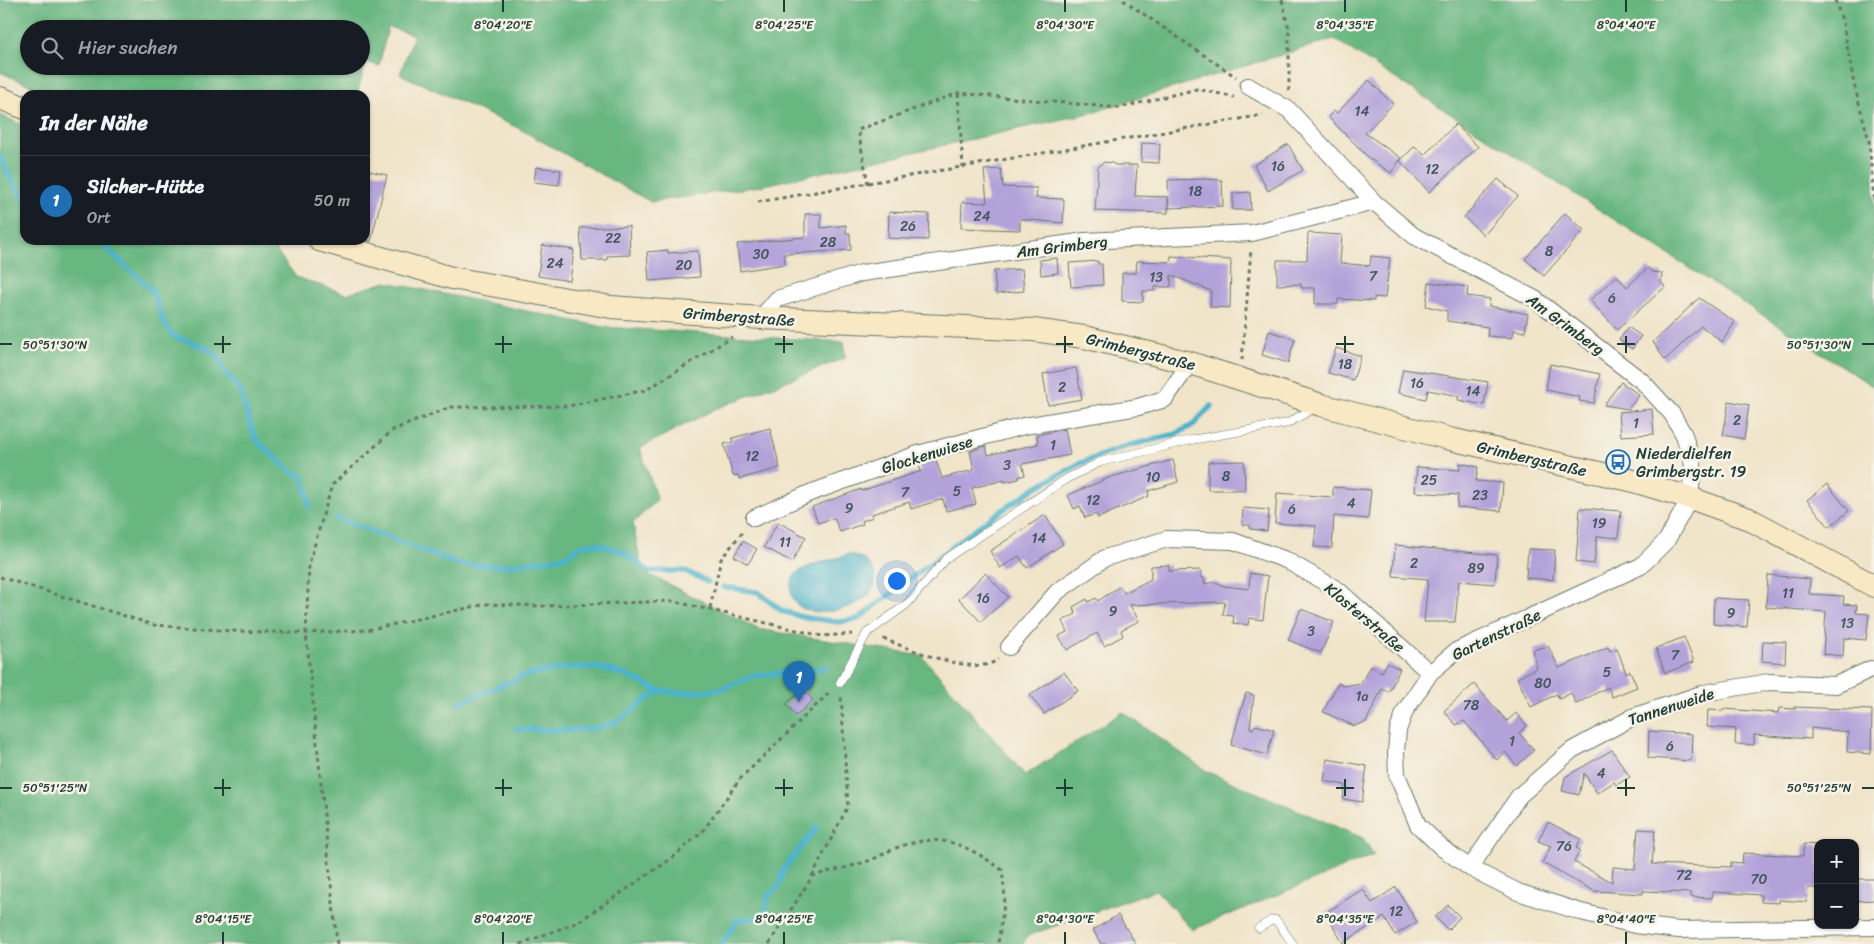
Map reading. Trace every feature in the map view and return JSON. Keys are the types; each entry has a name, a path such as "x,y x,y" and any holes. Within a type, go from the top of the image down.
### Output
{"street":[{"name":"Am Grimberg","path":"1246,93 1289,110 1374,202 1414,236 1535,298 1643,382 1672,414 1684,434 1693,465 1690,498"},
{"path":"0,98 20,106"},
{"name":"Am Grimberg","path":"761,318 777,299 862,273 1084,241 1252,233 1374,202"},
{"name":"Grimbergstraße","path":"336,245 452,278 601,305 761,318 1033,330 1084,336 1190,363 1320,404 1450,439 1630,480 1690,498 1749,519 1874,586"},
{"name":"Glockenwiese","path":"754,518 810,493 918,454 1024,426 1138,407 1165,399 1190,363"},
{"name":"Gartenstraße","path":"1690,498 1667,540 1641,566 1456,651 1430,673 1405,711 1398,730 1397,775 1418,825 1442,848 1470,868 1518,892 1581,912 1635,925 1679,930 1874,927"},
{"name":"Klosterstraße","path":"1009,647 1057,592 1104,558 1167,539 1233,542 1286,560 1338,590 1430,673"},
{"name":"Tannenweide","path":"1470,868 1518,796 1572,750 1635,716 1704,693 1769,682 1836,685 1871,670"}],"lane":[{"path":"840,682 866,633 907,604 947,558 1066,479 1100,462 1191,440 1288,423 1320,404"},
{"path":"1259,928 1272,920 1276,920 1293,944"}],"path":[{"path":"1123,0 1246,93"},
{"path":"758,202 1289,110 1289,30 1282,0"},
{"path":"1835,0 1843,23 1854,84 1869,141 1874,201"},
{"path":"868,184 858,130 958,93 1119,108 1198,89 1246,93"},
{"path":"958,93 963,167"},
{"path":"1240,379 1252,233"},
{"path":"338,944 306,633 309,564 332,485 393,430 450,407 568,406 646,390 761,318"},
{"path":"710,608 721,559 754,518"},
{"path":"0,577 154,625 231,631 306,633 367,630 486,604 544,606 672,601 710,608 822,636 866,633 936,658 971,666 993,663 1009,647"},
{"path":"769,944 793,910 848,806 840,682"},
{"path":"520,944 578,922 671,859 702,831 740,779 840,682"},
{"path":"812,876 869,861 920,841 949,841 976,851 1002,870 1005,898 998,944"}],"green space":[{"path":"0,0 1874,0 1874,387 1334,39 1090,113 760,186 651,202 518,128 400,74 414,35 388,27 379,66 370,63 370,20 20,20 20,75 362,75 358,90 41,90 0,72"},
{"path":"0,115 20,124 20,245 272,245 296,277 346,294 386,282 604,327 844,342 845,358 715,409 640,448 657,500 633,523 642,571 758,629 922,656 1025,775 1123,712 1208,772 1363,838 1374,855 1192,930 1156,890 1027,936 1023,944 0,944"}],"water":[{"path":"849,554 859,557 873,568 875,583 866,597 849,607 823,612 804,609 796,603 791,592 791,585 797,573 803,569"}],"building":[{"path":"1369,80 1393,104 1365,133 1401,158 1391,173 1370,159 1328,117 1334,111 1337,113"},
{"path":"1456,124 1478,147 1429,192 1400,161 1415,146 1424,155"},
{"path":"1142,143 1160,144 1159,163 1141,162"},
{"path":"1288,144 1303,170 1268,191 1254,165"},
{"path":"1104,162 1115,165 1137,165 1135,196 1168,197 1168,213 1095,211 1098,167"},
{"path":"536,167 561,170 559,185 534,182"},
{"path":"1001,169 1003,187 1037,188 1036,198 1064,199 1063,223 1020,219 1020,230 961,228 962,202 987,203 984,170"},
{"path":"370,171 387,175 370,241"},
{"path":"1498,179 1518,196 1484,235 1464,217"},
{"path":"1168,180 1222,180 1223,206 1169,208"},
{"path":"1250,192 1251,210 1233,210 1233,193"},
{"path":"889,212 929,214 928,240 888,238"},
{"path":"1565,213 1584,230 1544,276 1525,259"},
{"path":"805,214 821,214 821,228 846,225 846,233 850,233 851,250 784,254 785,264 740,271 737,244 805,237"},
{"path":"629,226 630,255 607,256 607,260 582,260 580,228"},
{"path":"1308,233 1342,235 1340,263 1370,266 1371,256 1390,258 1385,298 1374,297 1374,301 1338,299 1338,304 1315,304 1315,288 1301,288 1301,284 1277,285 1277,260 1307,260"},
{"path":"542,245 574,250 570,281 538,276"},
{"path":"668,250 668,253 698,251 700,277 649,281 647,252"},
{"path":"1171,256 1231,260 1230,308 1210,307 1211,291 1171,275 1171,287 1154,287 1154,291 1143,291 1143,302 1122,301 1122,273 1136,273 1137,261 1170,262"},
{"path":"1057,258 1058,273 1041,275 1040,260"},
{"path":"1098,261 1098,264 1102,264 1103,285 1071,287 1069,263"},
{"path":"1648,268 1652,272 1662,273 1661,282 1665,287 1617,330 1590,300 1617,276 1627,287"},
{"path":"1022,269 1024,291 996,294 994,271"},
{"path":"1429,282 1468,287 1467,296 1490,299 1489,306 1528,314 1525,332 1514,330 1512,338 1487,336 1488,327 1447,321 1447,311 1426,306"},
{"path":"1699,298 1735,322 1722,342 1701,326 1665,360 1653,342"},
{"path":"1628,327 1641,336 1632,349 1619,340"},
{"path":"1269,331 1295,339 1288,363 1262,355"},
{"path":"1336,348 1361,356 1353,380 1328,373"},
{"path":"1550,364 1600,374 1594,403 1579,401 1580,397 1546,390"},
{"path":"1076,368 1082,399 1048,405 1043,374"},
{"path":"1403,369 1488,382 1484,405 1458,400 1459,396 1428,390 1426,399 1398,393"},
{"path":"1621,382 1639,395 1628,409 1604,405"},
{"path":"1729,401 1749,405 1744,439 1723,435"},
{"path":"1652,409 1654,434 1621,436 1619,412"},
{"path":"770,428 780,468 739,479 738,475 733,476 724,444 733,442 732,438"},
{"path":"1065,429 1070,455 1022,464 1025,475 1018,477 1019,479 1004,482 1004,480 972,488 976,504 946,511 943,499 911,509 909,502 872,514 873,517 862,521 863,524 840,532 834,518 818,523 812,507 861,489 861,491 921,471 919,465 936,460 942,478 974,470 970,451 986,446 988,455 1038,444 1037,435"},
{"path":"1173,460 1178,482 1148,491 1149,496 1098,518 1096,514 1085,518 1080,506 1074,509 1068,495 1111,477"},
{"path":"1244,461 1245,490 1208,490 1208,462"},
{"path":"1460,463 1478,467 1476,481 1503,483 1501,511 1457,507 1458,495 1415,492 1417,467 1460,470"},
{"path":"1827,484 1849,511 1829,527 1807,500"},
{"path":"1333,487 1371,490 1368,519 1334,516 1332,548 1314,547 1316,526 1275,523 1277,493 1333,497"},
{"path":"1243,508 1269,510 1267,531 1250,529 1250,525 1242,525"},
{"path":"1580,508 1621,511 1618,538 1597,536 1594,564 1576,562"},
{"path":"1045,515 1063,544 1027,568 1019,556 1000,568 990,551"},
{"path":"778,522 806,537 792,562 764,547"},
{"path":"743,541 757,549 748,564 734,556"},
{"path":"1395,545 1497,555 1495,584 1459,581 1455,622 1424,622 1428,579 1393,576"},
{"path":"1528,549 1555,550 1553,580 1526,578"},
{"path":"1169,565 1169,571 1201,570 1201,577 1204,578 1205,584 1215,582 1224,586 1249,589 1250,573 1268,576 1263,620 1249,618 1248,625 1233,623 1234,616 1223,615 1225,602 1130,605 1139,621 1121,630 1123,636 1104,646 1097,633 1067,650 1059,636 1067,632 1062,621 1076,614 1073,607 1087,599 1088,602 1096,598 1098,601 1120,586 1124,593 1151,579 1151,566"},
{"path":"985,573 1008,597 981,622 959,599"},
{"path":"1768,575 1810,579 1809,594 1844,596 1843,604 1857,605 1856,613 1869,614 1866,640 1844,638 1843,656 1823,654 1826,612 1766,607"},
{"path":"1714,598 1749,600 1747,627 1713,624"},
{"path":"1301,609 1334,622 1321,653 1288,640"},
{"path":"1684,637 1694,662 1665,673 1656,648"},
{"path":"1763,641 1786,642 1785,663 1762,661"},
{"path":"1548,646 1559,668 1608,647 1610,651 1617,648 1626,673 1630,671 1637,687 1612,697 1608,687 1576,704 1571,693 1559,699 1557,694 1531,707 1517,678 1537,668 1533,650"},
{"path":"1387,663 1400,669 1389,692 1382,689 1366,722 1354,726 1323,712 1338,683 1344,686 1361,683 1370,666 1382,672"},
{"path":"1064,672 1078,691 1044,714 1030,695"},
{"path":"1474,684 1507,721 1516,713 1527,726 1519,733 1534,750 1517,766 1505,752 1497,760 1464,721 1456,725 1444,711"},
{"path":"803,689 813,700 796,716 786,704"},
{"path":"1246,693 1254,695 1250,728 1253,729 1255,725 1274,730 1267,755 1231,745"},
{"path":"1794,707 1872,710 1871,754 1847,752 1848,732 1811,728 1811,739 1754,735 1754,745 1735,744 1736,729 1707,727 1708,710 1723,711 1724,709 1778,713 1779,708 1794,709"},
{"path":"1649,731 1692,734 1691,761 1648,758"},
{"path":"1612,750 1630,777 1616,785 1614,782 1597,793 1584,773 1579,795 1562,791 1565,777"},
{"path":"1327,759 1367,766 1362,802 1343,799 1345,785 1324,781"},
{"path":"1548,822 1581,839 1576,848 1580,850 1574,862 1612,882 1613,867 1635,869 1638,829 1655,830 1652,864 1731,867 1731,862 1742,863 1743,853 1803,856 1804,844 1814,845 1814,888 1808,888 1807,902 1779,900 1779,903 1761,902 1761,895 1713,892 1712,898 1691,897 1691,893 1643,891 1643,894 1594,891 1542,863 1551,846 1538,841"},
{"path":"1859,879 1874,879 1874,900 1859,901"},
{"path":"1396,887 1417,922 1395,935 1384,917 1343,943 1325,913 1363,889 1372,903"},
{"path":"1448,905 1460,917 1448,930 1435,917"},
{"path":"1118,915 1136,944 1101,944 1093,930"}],"waterway":[{"path":"0,156 20,192"},
{"path":"106,245 108,250 152,290 165,325 174,336 207,348 218,356 224,372 240,390 254,435 259,443 293,473 303,476 310,507"},
{"path":"723,587 758,592 782,611 802,617 839,622 858,619 978,527 1036,487 1081,463 1127,446 1176,434 1193,425 1211,406"},
{"path":"337,518 458,564 503,566 564,557 582,545 597,544 624,552 648,571 685,571 708,582"},
{"path":"459,703 526,675 564,668 596,667 623,674 660,691 682,693 718,690 754,676 827,668"},
{"path":"516,729 569,730 609,725 660,691"},
{"path":"722,944 737,920 763,917 769,894 779,887 783,870 817,827"}],"place":[{"name":"Niederdielfen Grimbergstr. 19","path":"1618,462"},
{"name":"Silcher-Hütte","path":"799,702"}]}
